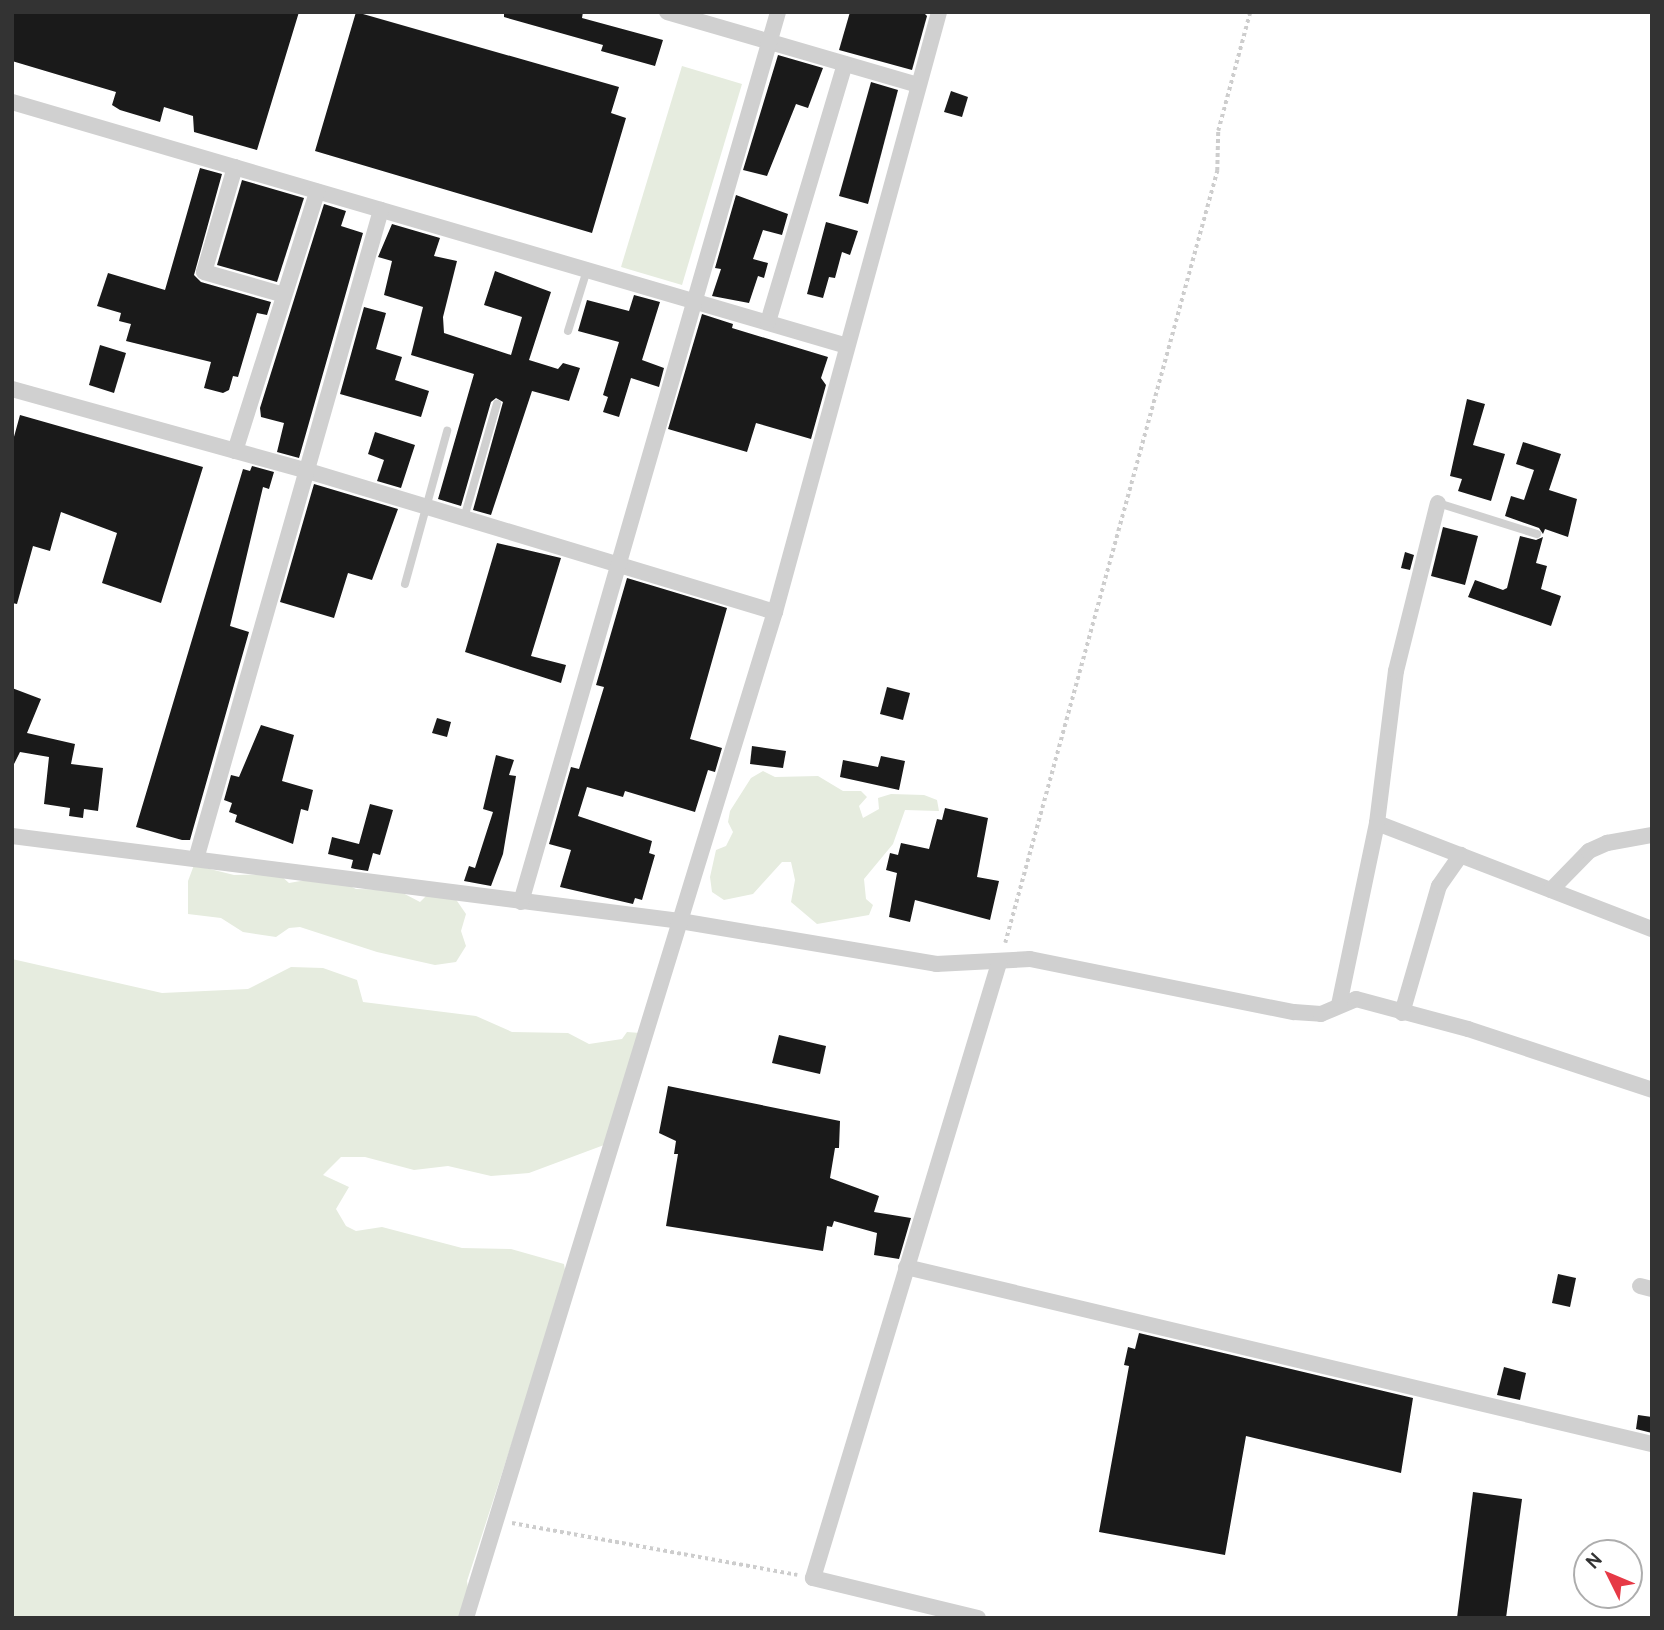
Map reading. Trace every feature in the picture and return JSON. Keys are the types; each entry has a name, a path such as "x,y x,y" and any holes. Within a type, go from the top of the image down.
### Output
{"street":[{"path":"667,12 918,85"},
{"path":"521,901 778,12"},
{"path":"466,1618 775,612 939,12"},
{"path":"768,322 845,64"},
{"path":"12,102 847,346"},
{"path":"235,167 204,272 284,295"},
{"path":"235,451 317,192"},
{"path":"196,859 381,210"},
{"path":"12,389 308,471 775,612"},
{"path":"1339,1005 1377,823 1396,671 1438,503"},
{"path":"1377,823 1652,929"},
{"path":"1551,890 1589,851 1607,843 1652,835"},
{"path":"12,836 680,921 936,964 999,963 1030,959 1294,1012 1321,1014 1356,999 1468,1029 1652,1090"},
{"path":"1402,1013 1439,886 1461,855"},
{"path":"978,1618 928,1612 813,1578 999,963"},
{"path":"906,1266 1652,1444"}],"lane":[{"path":"568,331 587,270"},
{"path":"464,518 497,404"},
{"path":"405,584 447,430"},
{"path":"1438,503 1537,534"}],"path":[{"path":"999,963 1217,171 1219,131 1250,12"},
{"path":"496,1520 813,1578"}],"shaded area":[{"path":"682,66 742,84 682,285 621,267"},
{"path":"763,771 775,777 818,776 843,791 861,791 867,797 859,806 863,818 879,809 878,798 891,794 924,795 937,800 939,811 905,810 893,844 864,879 866,899 873,905 869,915 817,924 791,902 795,880 791,862 782,862 753,894 724,900 712,892 710,877 716,850 726,846 733,832 728,822 730,811 751,778"},
{"path":"194,865 234,875 279,874 289,883 312,879 344,883 356,889 397,890 420,902 427,895 455,898 466,914 461,931 466,946 456,962 435,965 377,952 300,927 289,928 276,937 243,932 221,918 188,914 188,881"},
{"path":"12,959 162,993 248,989 291,967 323,968 357,980 363,1002 476,1016 512,1032 568,1033 589,1044 622,1039 627,1032 640,1033 604,1145 529,1173 491,1176 448,1166 414,1170 365,1157 341,1157 323,1175 349,1187 336,1209 346,1226 356,1231 382,1227 462,1248 511,1249 564,1264 566,1276 467,1581 472,1618 12,1618"}],"building":[{"path":"12,12 299,12 257,150 194,132 193,116 164,107 160,122 120,110 112,105 116,92 12,61"},
{"path":"356,12 619,87 611,113 626,118 592,233 315,151"},
{"path":"504,12 583,12 582,18 663,40 655,66 601,51 603,45 504,17"},
{"path":"850,12 923,12 927,16 912,70 839,50"},
{"path":"778,55 823,68 808,108 796,104 767,176 743,170"},
{"path":"871,82 898,90 868,204 839,196"},
{"path":"951,91 968,97 962,117 944,112"},
{"path":"200,168 222,174 194,275 201,282 271,302 267,315 257,313 238,377 233,376 229,390 223,393 204,388 211,362 126,341 131,324 119,321 121,313 97,306 108,273 165,290"},
{"path":"242,180 304,198 277,282 217,265"},
{"path":"736,195 788,214 782,235 763,230 753,259 768,263 764,278 758,276 749,303 712,296 721,269 715,268"},
{"path":"324,204 346,211 341,226 363,233 299,458 277,452 284,423 261,417 260,408"},
{"path":"826,222 858,231 850,255 842,252 835,278 829,277 823,298 807,294"},
{"path":"392,224 440,238 434,256 457,261 443,317 444,333 511,355 522,317 484,305 495,271 551,292 529,360 558,369 563,363 580,368 569,401 532,391 491,515 473,510 503,402 496,398 491,402 461,506 438,499 474,374 411,355 423,307 384,295 392,261 378,257"},
{"path":"634,295 660,302 642,360 664,368 659,387 631,378 619,417 603,412 608,397 603,395 619,342 578,331 587,300 629,311"},
{"path":"364,307 386,313 376,349 402,357 395,380 429,391 421,417 340,394"},
{"path":"702,314 733,324 732,328 828,357 821,378 826,385 811,439 756,423 747,452 668,429"},
{"path":"100,345 126,353 114,393 89,385"},
{"path":"1467,399 1485,404 1473,445 1505,454 1491,501 1458,491 1462,479 1450,476"},
{"path":"20,415 203,467 161,603 102,583 117,533 61,512 50,551 33,546 17,604 12,603 12,444"},
{"path":"375,432 415,445 401,488 377,481 384,460 368,454"},
{"path":"1523,442 1561,454 1549,490 1577,499 1568,537 1545,529 1543,534 1539,528 1505,516 1511,496 1524,500 1534,470 1516,464"},
{"path":"252,466 274,472 269,489 263,487 230,626 249,632 190,840 182,840 136,827 243,469 250,471"},
{"path":"314,484 398,509 372,580 348,573 334,618 280,602"},
{"path":"1443,527 1478,536 1465,585 1431,576"},
{"path":"1520,536 1536,540 1543,537 1536,563 1547,566 1541,589 1561,596 1551,626 1468,597 1475,580 1503,590 1507,588"},
{"path":"497,543 561,558 531,656 566,665 561,683 465,652"},
{"path":"1405,552 1414,555 1410,570 1401,568"},
{"path":"627,578 727,608 690,739 722,748 715,772 708,770 695,812 625,791 623,797 587,787 578,816 652,841 649,853 655,855 642,900 635,898 633,904 560,887 571,850 549,844 571,767 579,769 604,687 596,685"},
{"path":"887,687 910,693 903,720 880,714"},
{"path":"12,688 41,699 27,733 75,744 71,764 103,768 98,811 84,809 83,818 69,816 70,808 44,804 49,757 20,752 12,768"},
{"path":"437,718 451,722 447,737 432,733"},
{"path":"261,725 294,735 282,781 313,790 308,811 301,809 293,844 235,822 237,815 229,812 232,803 224,800 231,775 239,777"},
{"path":"752,746 786,751 783,768 750,764"},
{"path":"496,755 514,760 509,775 516,776 503,854 491,886 464,881 469,866 475,868 493,812 483,809"},
{"path":"881,756 905,761 899,790 840,777 843,760 878,767"},
{"path":"370,804 393,810 380,855 373,853 368,871 351,868 353,860 328,854 332,837 359,844"},
{"path":"945,808 988,818 977,877 999,881 990,920 915,900 910,922 889,917 897,873 886,870 890,853 898,855 901,843 929,849 937,819 942,820"},
{"path":"779,1035 826,1046 820,1074 772,1063"},
{"path":"668,1086 840,1121 839,1148 835,1148 830,1178 879,1196 874,1212 911,1218 899,1259 874,1255 877,1233 834,1221 832,1227 827,1226 823,1251 666,1226 678,1154 674,1154 676,1141 659,1133"},
{"path":"1558,1274 1576,1278 1570,1307 1552,1303"},
{"path":"1139,1333 1413,1398 1401,1473 1246,1436 1225,1555 1099,1532 1129,1366 1124,1365 1128,1347 1135,1349"},
{"path":"1504,1367 1526,1373 1520,1400 1497,1395"},
{"path":"1638,1415 1652,1417 1652,1433 1636,1429"},
{"path":"1473,1492 1522,1499 1506,1618 1457,1618"}]}
